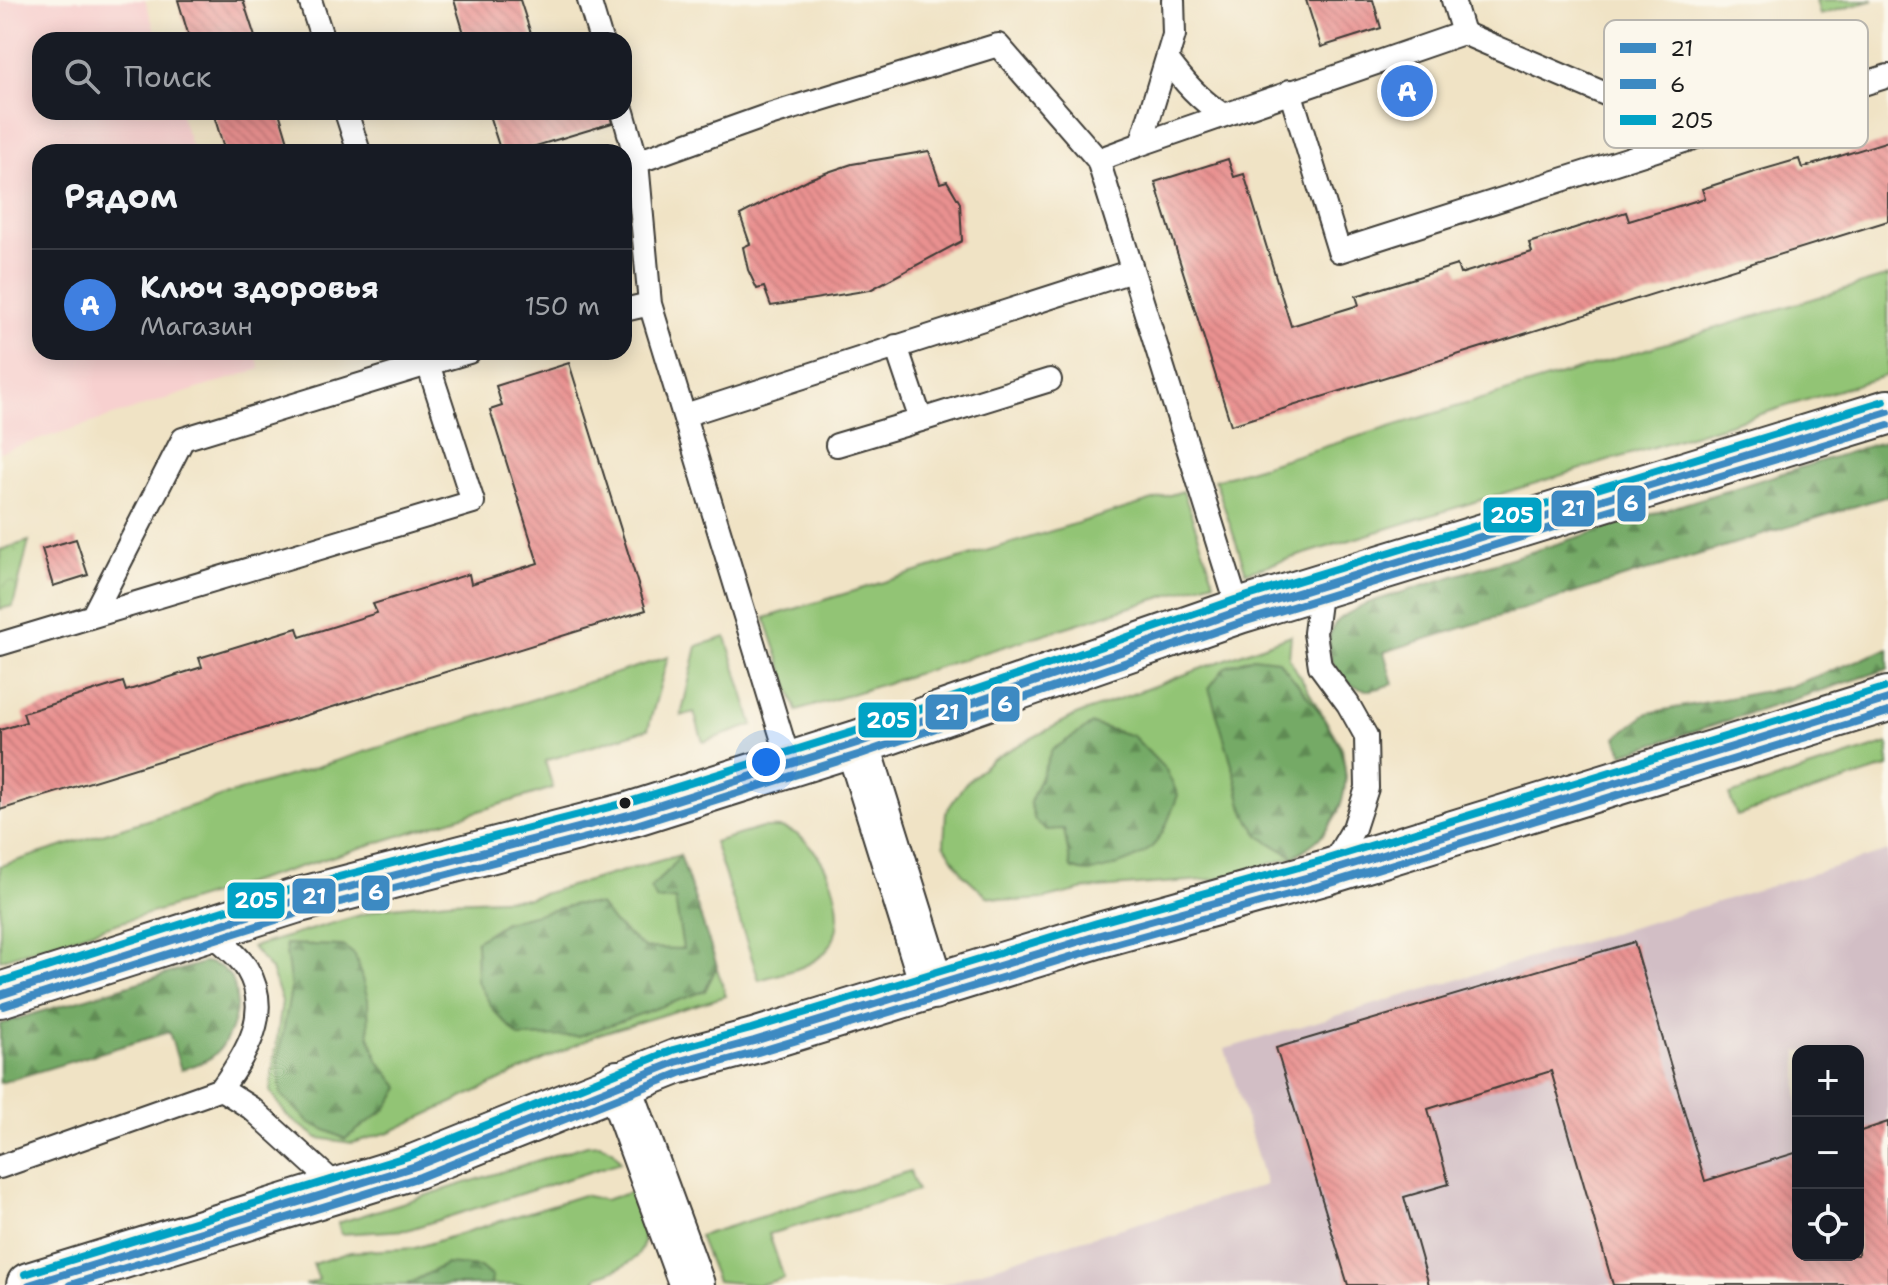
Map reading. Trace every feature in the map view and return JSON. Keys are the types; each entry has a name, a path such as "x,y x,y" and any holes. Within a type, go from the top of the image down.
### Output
{"main road":[{"path":"0,995 295,901 632,814 857,743 1239,611 1888,412"},
{"path":"29,1285 416,1166 676,1062 1100,935 1327,872 1888,699"},
{"path":"857,743 933,987"},
{"path":"618,1083 692,1285"}],"lane":[{"path":"310,0 320,32"},
{"path":"589,0 599,32"},
{"path":"1141,144 1174,35 1173,0"},
{"path":"1453,0 1463,33"},
{"path":"1098,160 1463,33 1604,93"},
{"path":"637,162 766,116 998,45 1098,160 1239,611"},
{"path":"1167,59 1184,83 1223,115"},
{"path":"1868,82 1888,76"},
{"path":"1290,91 1339,251 1659,148"},
{"path":"349,120 356,144"},
{"path":"625,120 632,144"},
{"path":"632,144 637,162 650,304 790,764"},
{"path":"685,415 1132,271"},
{"path":"632,308 650,304"},
{"path":"896,346 921,420"},
{"path":"93,615 183,439 420,360"},
{"path":"0,644 473,502 427,360"},
{"path":"837,445 1050,380"},
{"path":"1321,586 1315,633 1320,666 1348,704 1366,736 1367,788 1354,828 1327,872"},
{"path":"0,1167 221,1089 244,1058 256,1028 257,995 246,968 207,929"},
{"path":"221,1089 251,1108 340,1189"}],"shaded area":[{"path":"0,0 145,0 155,32 32,32 32,120 183,120 190,144 32,144 32,360 257,360 260,369 0,452"},
{"path":"1888,851 1888,1285 940,1285 1266,1185 1225,1049"}],"green space":[{"path":"1816,0 1874,0 1820,15"},
{"path":"1888,276 1888,375 1246,572 1215,480"},
{"path":"1888,440 1888,496 1384,652 1393,684 1368,690 1358,688 1335,668 1329,647 1333,627 1345,615 1371,602"},
{"path":"1183,491 1214,581 797,711 765,618"},
{"path":"29,541 13,606 0,609 0,550"},
{"path":"1291,635 1289,658 1342,748 1346,778 1338,812 1322,836 1294,857 1217,879 1085,889 1044,899 1014,901 987,896 963,874 944,844 946,812 964,785 992,759 1076,715"},
{"path":"726,637 753,725 703,742 694,712 681,716 697,646"},
{"path":"1888,649 1888,669 1623,754 1616,737 1648,713 1788,687"},
{"path":"668,657 648,729 545,761 553,788 0,960 0,866"},
{"path":"1253,657 1278,660 1325,721 1337,742 1344,764 1345,786 1339,810 1320,837 1294,857 1259,836 1243,809 1209,688 1225,667"},
{"path":"1092,724 1133,736 1166,770 1178,795 1167,824 1147,851 1124,863 1085,872 1071,868 1064,829 1047,830 1035,821 1030,802 1052,750"},
{"path":"1888,743 1888,767 1737,816 1729,795"},
{"path":"762,828 786,829 813,849 832,882 838,919 835,936 827,950 813,962 759,980 714,842"},
{"path":"680,855 726,996 599,1034 390,1132 352,1143 318,1138 287,1116 270,1091 282,1001 271,970 252,947 384,908 448,901 528,898"},
{"path":"680,855 717,966 705,991 579,1036 519,1037 494,1011 477,981 476,941 505,922 576,904 600,905 614,923 644,948 683,949 675,899 657,900 650,888"},
{"path":"285,944 343,946 355,955 368,999 369,1035 379,1062 400,1088 386,1109 345,1139 310,1123 281,1095 278,1059 291,989"},
{"path":"206,962 221,968 230,977 236,999 236,1012 228,1036 208,1059 181,1070 169,1032 0,1083 0,1024"},
{"path":"600,1144 613,1150 621,1162 407,1230 341,1234 338,1223 587,1145"},
{"path":"910,1171 917,1191 769,1234 784,1278 759,1285 717,1281 699,1236"},
{"path":"632,1192 641,1224 642,1246 630,1262 598,1276 593,1285 305,1285 319,1280 313,1264 350,1252 415,1248 583,1195 604,1200"},
{"path":"446,1264 480,1267 492,1277 491,1285 406,1285"}],"building":[{"path":"178,0 243,0 253,32 188,32"},
{"path":"454,0 520,0 530,32 464,32"},
{"path":"1306,0 1373,0 1381,28 1321,47"},
{"path":"215,120 281,120 289,144 223,144"},
{"path":"491,120 611,120 612,123 542,144 498,144"},
{"path":"1888,141 1888,221 1231,425 1155,182 1228,159 1234,177 1244,174 1291,326 1359,305 1356,296 1457,265 1460,274 1532,252 1529,243 1626,212 1629,221 1705,198 1702,189 1751,173 1799,159 1802,168"},
{"path":"929,151 940,183 947,181 960,203 962,241 870,290 771,306 764,287 757,289 748,270 743,247 750,244 740,215 831,171 852,164"},
{"path":"569,363 646,610 0,810 0,730 26,722 23,713 123,682 126,691 202,667 199,658 297,628 300,637 377,613 373,604 469,574 471,584 538,563 490,410 502,406 496,386"},
{"path":"76,539 88,575 53,586 42,549"},
{"path":"1634,942 1705,1181 1792,1154 1792,1261 1864,1261 1864,1130 1888,1122 1888,1285 1613,1285 1551,1071 1428,1109 1449,1184 1404,1197 1429,1285 1348,1285 1276,1048"}],"transit line":[{"name":"205","path":"0,982 292,889 629,802 853,732 1235,600 1884,401"},
{"name":"21","path":"0,995 295,901 632,814 857,743 1239,611 1888,412"},
{"name":"6","path":"4,1006 298,913 636,825 861,754 1243,622 1888,425"},
{"name":"205","path":"25,1274 412,1155 673,1050 1097,923 1324,860 1884,688"},
{"name":"21","path":"29,1285 416,1166 676,1062 1100,935 1327,872 1888,699"},
{"name":"6","path":"70,1285 420,1177 680,1073 1103,947 1331,883 1888,712"}],"place":[{"name":"Ключ здоровья","path":"1407,91"}]}
